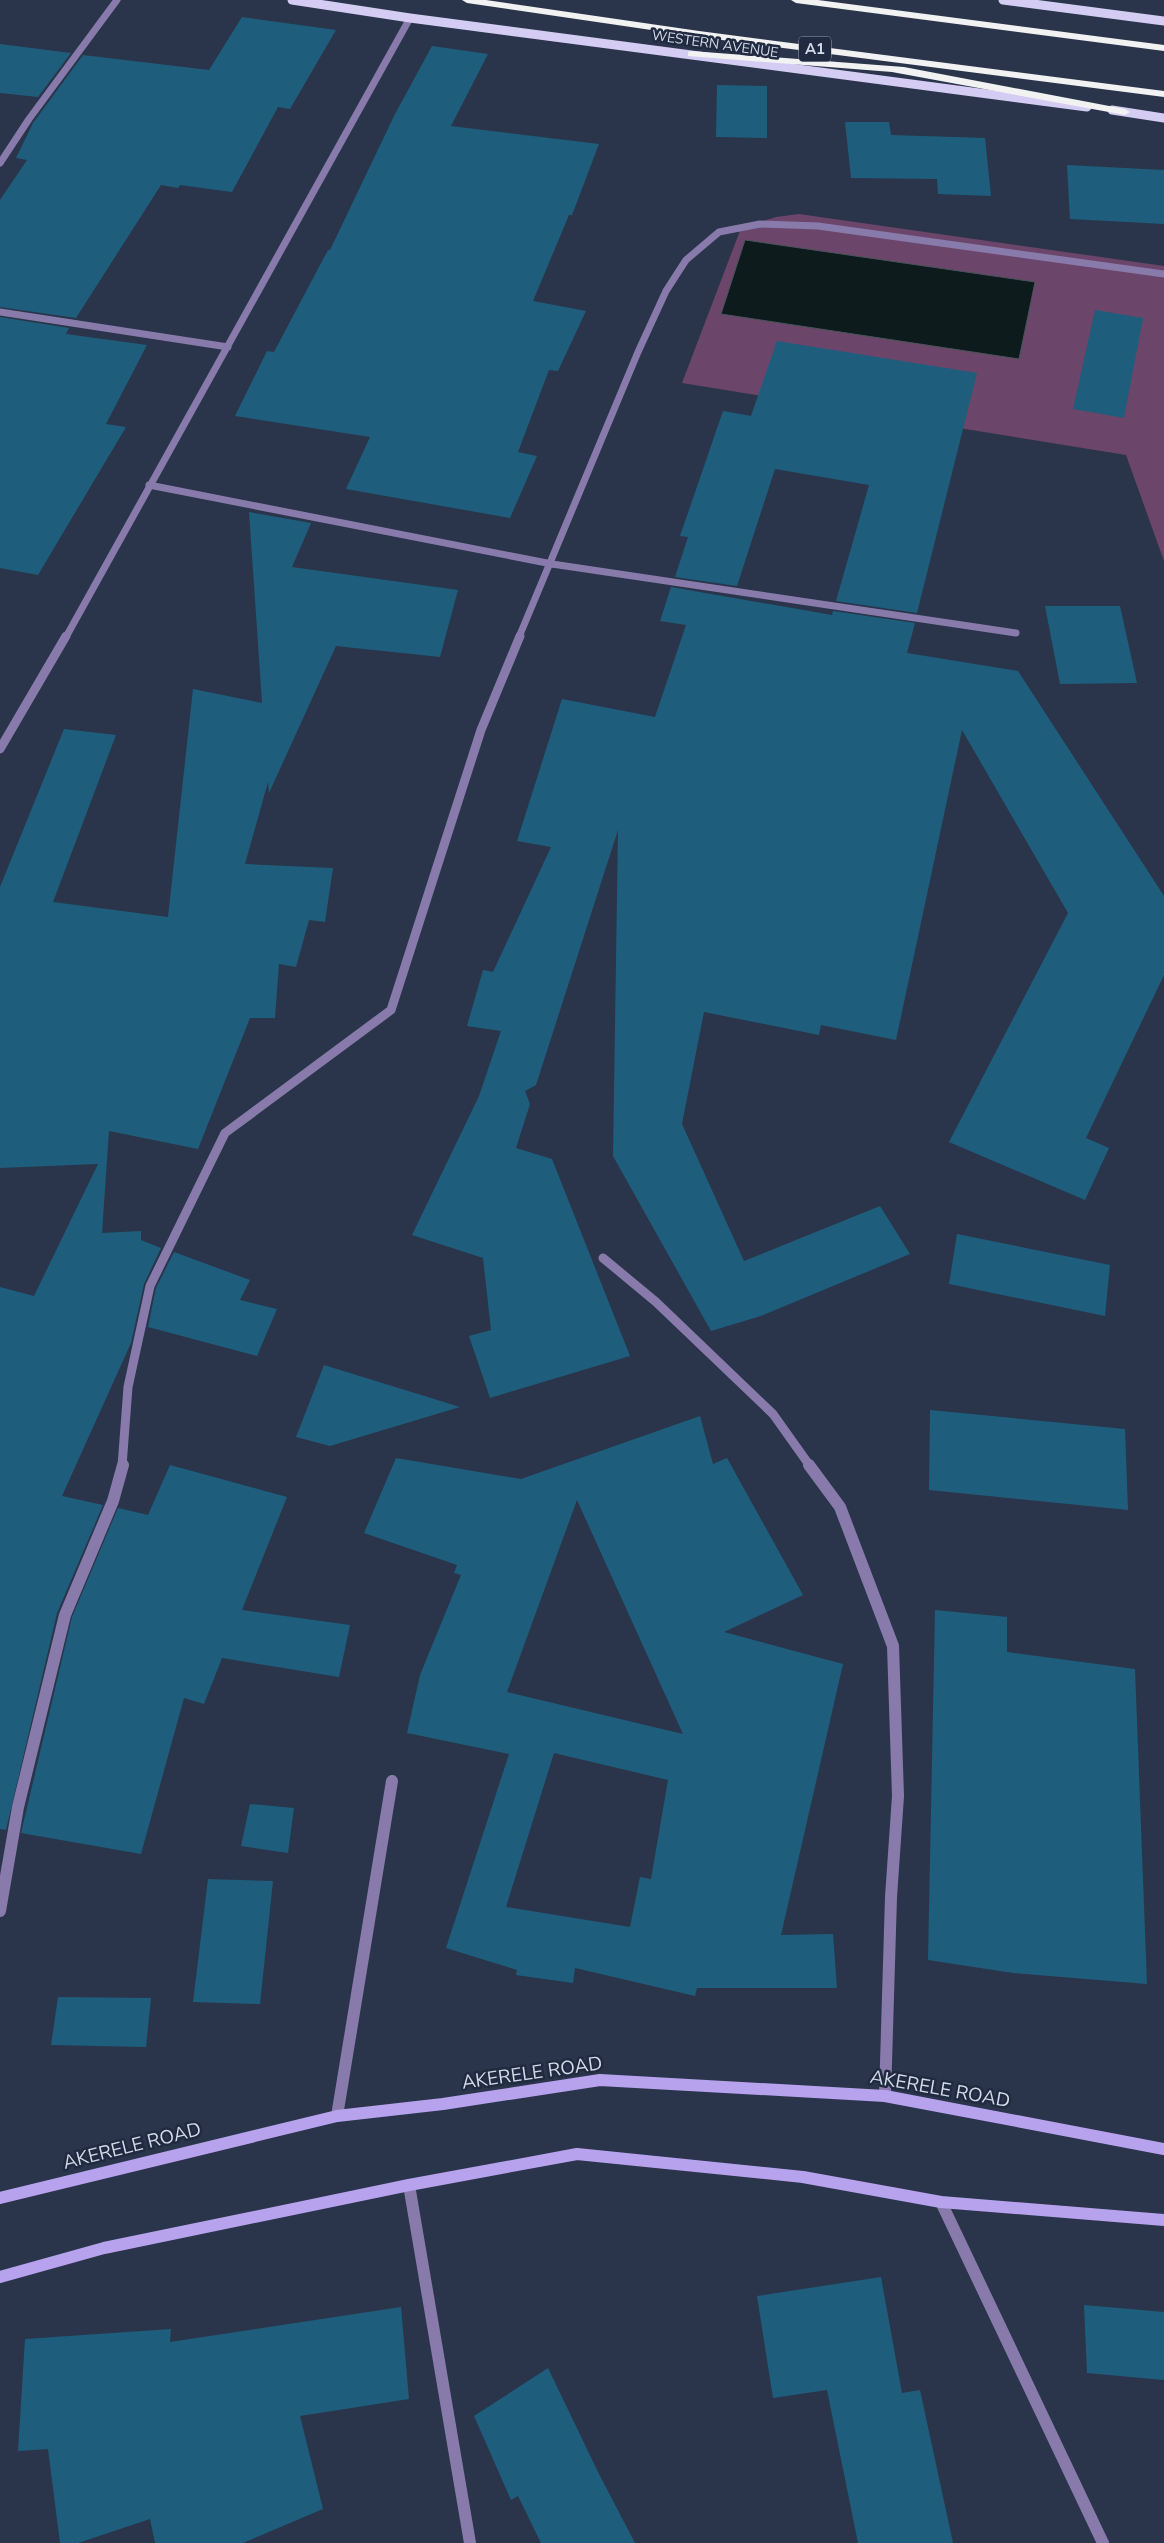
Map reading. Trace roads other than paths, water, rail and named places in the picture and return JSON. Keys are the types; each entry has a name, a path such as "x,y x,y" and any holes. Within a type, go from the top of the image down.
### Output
{"highway":[{"name":"WESTERN AVENUE","path":"467,0 699,34 1164,94"},
{"path":"796,0 1164,48"},
{"path":"699,34 1125,112"},
{"path":"691,54 1131,90"}],"main road":[{"name":"WESTERN AVENUE","path":"292,0 410,18 1164,118"},
{"path":"1003,0 1164,21"}],"street":[{"path":"0,163 29,119 117,0"},
{"path":"0,750 70,630 410,18"},
{"path":"0,1911 18,1807 65,1615 113,1501 124,1460 128,1387 150,1286 225,1134 391,1010 481,730 552,564 638,352 666,290 686,260 719,232 760,224 818,226 1164,274"},
{"path":"0,312 228,347"},
{"path":"149,485 552,564 1016,633"},
{"path":"603,1258 656,1302 773,1414 840,1508 893,1646 898,1796 891,1897 885,2096"},
{"path":"337,2116 392,1781"},
{"name":"AKERELE ROAD","path":"0,2198 337,2116 443,2104 600,2080 885,2096 1164,2149"},
{"path":"0,2277 104,2248 409,2185 577,2154 803,2177 941,2202 1164,2220"},
{"path":"409,2185 470,2543"},
{"path":"941,2202 1102,2543"}]}
